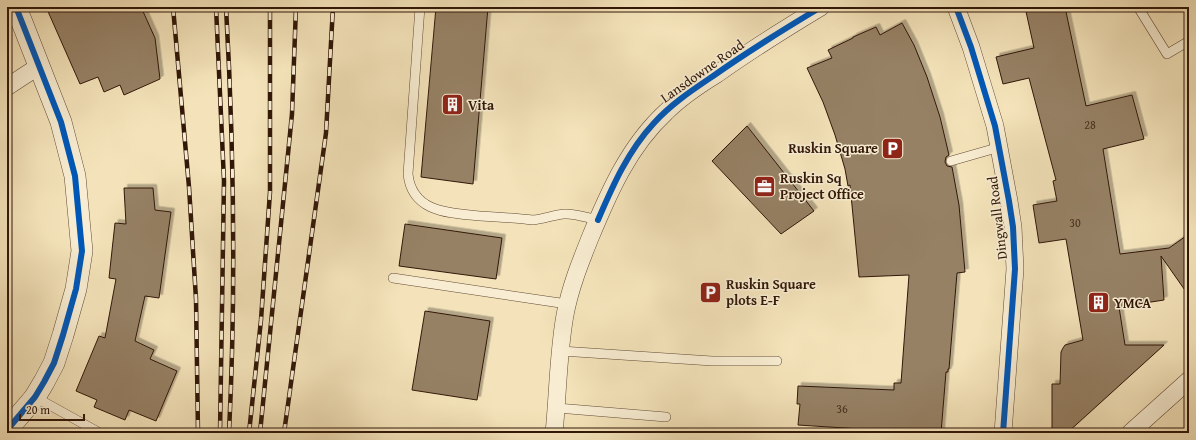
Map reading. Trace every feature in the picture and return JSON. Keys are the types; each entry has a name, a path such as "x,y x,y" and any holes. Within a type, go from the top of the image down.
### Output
{"street":[{"path":"7,430 35,397 54,363 64,335 76,289 82,251 75,176 61,122 16,7"},
{"name":"Lansdowne Road","path":"554,433 567,304 575,277 598,220 613,185 629,156 654,124 666,111 683,97 733,62 821,7"},
{"name":"Dingwall Road","path":"956,7 988,100 1000,147 1013,226 1015,269 1003,433"},
{"path":"7,87 39,66"},
{"path":"1130,433 1189,380"}],"lane":[{"path":"420,7 408,174 411,189 422,203 430,208 447,213 533,220 568,214 598,220"},
{"path":"1138,7 1167,54 1189,41"},
{"path":"951,161 1000,147"},
{"path":"393,278 567,304"},
{"path":"561,352 712,361 777,361"},
{"path":"35,397 100,433"},
{"path":"556,408 666,417"}],"building":[{"path":"46,7 141,7 155,38 160,79 124,95 120,85 104,92 98,77 80,84"},
{"name":"Vita","path":"436,7 488,7 473,184 421,177"},
{"path":"1025,7 1065,7 1086,106 1132,95 1144,139 1103,149 1120,254 1169,248 1189,234 1189,296 1161,256 1164,300 1119,307 1125,345 1164,345 1067,433 1052,433 1052,384 1060,384 1061,352 1065,345 1083,340 1066,239 1039,243 1033,205 1057,201 1053,181 1056,180 1029,78 1003,84 996,57 1034,48"},
{"name":"Ruskin Square","path":"902,23 914,45 927,77 940,117 949,155 946,157 945,162 947,166 952,167 959,205 965,272 957,273 949,369 948,372 946,372 941,433 892,433 892,431 798,425 800,404 797,404 798,386 894,390 894,383 901,383 909,275 859,277 850,185 848,186 845,169 835,135 823,102 807,68 832,58 828,50 853,37 876,27 880,35"},
{"name":"Ruskin Sq Project Office","path":"747,126 814,211 781,234 712,161"},
{"path":"124,188 153,188 155,210 171,212 159,298 145,296 135,341 154,350 150,359 177,371 156,421 129,410 125,420 94,407 97,400 76,391 99,336 105,338 116,279 109,278 115,223 126,224"},
{"path":"405,224 502,238 496,279 399,266"},
{"path":"425,311 490,321 477,400 412,390"}],"railway":[{"path":"173,7 189,187 196,299 198,433"},
{"path":"216,7 224,181 220,433"},
{"path":"226,7 231,114 233,220 233,326 229,433"},
{"path":"249,433 261,320 270,192 270,7"},
{"path":"260,433 292,114 296,7"},
{"path":"284,433 326,133 333,7"}],"cycle path":[{"path":"7,430 35,397 54,363 76,289 82,251 75,176 61,122 16,7"},
{"path":"598,220 615,181 636,145 668,109 729,65 821,7"},
{"path":"956,7 971,47 995,126 1013,227 1015,269 1003,433"}],"place":[{"name":"Vita","path":"453,105"},
{"name":"Ruskin Square","path":"893,148"},
{"name":"Ruskin Sq Project Office","path":"765,186"},
{"name":"Ruskin Square plots E-F","path":"710,292"},
{"name":"YMCA","path":"1098,303"}]}
